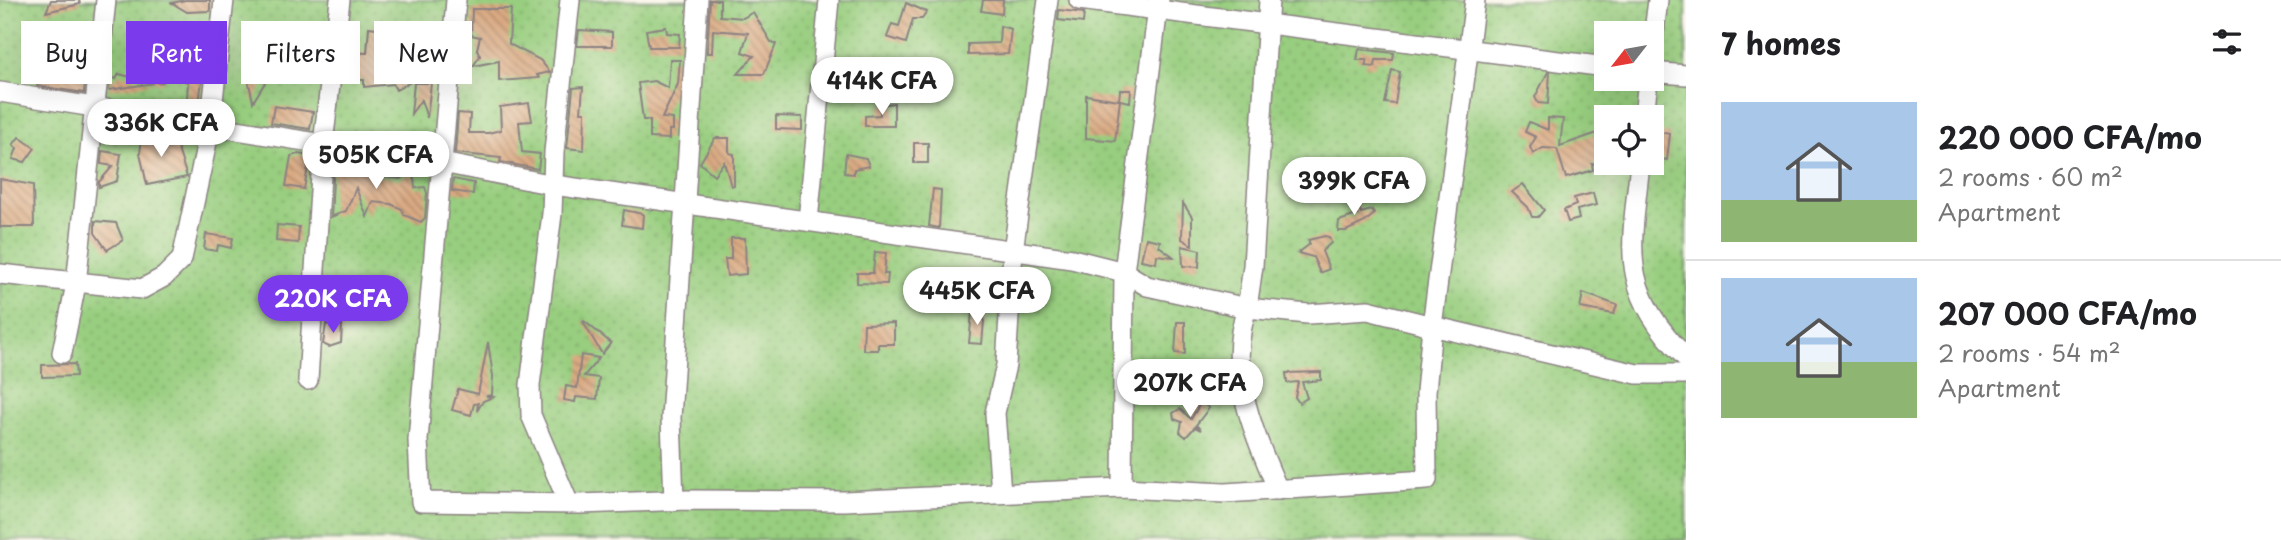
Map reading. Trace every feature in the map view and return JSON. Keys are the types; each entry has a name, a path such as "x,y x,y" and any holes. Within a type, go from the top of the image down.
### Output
{"street":[{"path":"62,353 76,284 106,0"},
{"path":"0,274 142,289 164,277 182,259 210,128 225,0"},
{"path":"309,380 323,144 340,0"},
{"path":"456,0 418,440 421,502 569,504 844,501 1122,488 1225,493 1427,480 1426,392 1432,326 1475,0"},
{"path":"569,504 531,415 530,385 555,185 554,152 570,0"},
{"path":"674,501 671,418 698,0"},
{"path":"807,221 829,0"},
{"path":"1001,493 995,413 1006,365 1013,251 1048,0"},
{"path":"1079,0 1158,5 1267,24 1594,65"},
{"path":"1269,0 1253,266 1247,308 1239,338 1244,403 1278,490"},
{"path":"1655,21 1658,0"},
{"path":"1122,488 1124,272 1158,5"},
{"path":"1664,73 1686,75"},
{"path":"0,92 210,128 442,163 555,185 1072,259 1124,272 1147,286 1247,308 1307,314 1368,310 1637,373 1686,374"},
{"path":"1639,175 1631,255 1636,285 1647,308 1686,358"}],"green space":[{"path":"0,0 1686,0 1686,540 0,540"}],"building":[{"path":"51,0 79,0 80,4 46,12"},
{"path":"210,0 210,11 187,12 172,3"},
{"path":"710,0 720,0 720,16 743,18 753,12 771,42 776,44 764,74 738,74 754,56 742,52 748,33 713,30 712,53 707,53"},
{"path":"983,0 1003,0 1002,14 981,11"},
{"path":"906,3 927,12 922,19 913,19 906,43 887,37 892,24 899,26"},
{"path":"472,9 511,9 509,44 540,60 550,72 537,75 539,78 499,81 499,61 473,66 480,56 477,49 480,37 472,35"},
{"path":"1059,10 1084,13 1083,23 1058,20"},
{"path":"1000,26 1011,29 1008,54 968,55 968,44 999,43"},
{"path":"369,27 374,28 374,84 393,84 364,87 364,80 360,80 360,53 367,53"},
{"path":"666,27 667,33 680,34 679,47 649,47 646,30"},
{"path":"579,30 612,32 612,46 577,46"},
{"path":"1359,49 1394,53 1393,60 1376,60 1375,67 1365,66 1367,60 1357,60"},
{"path":"670,60 680,60 678,84 662,118 673,119 673,130 669,130 669,139 650,138 650,120 643,120 638,83 654,81 668,88"},
{"path":"837,60 858,69 850,82 835,81"},
{"path":"1392,70 1400,72 1395,104 1385,103"},
{"path":"1548,72 1548,104 1538,103 1535,97"},
{"path":"119,74 126,76 126,84 148,84 109,90 112,78 116,79"},
{"path":"37,84 85,84 84,93"},
{"path":"188,84 202,84 199,104 187,98"},
{"path":"249,84 264,84 253,102"},
{"path":"393,84 407,84 396,90"},
{"path":"414,84 431,84 427,118 421,100 411,114"},
{"path":"583,87 581,112 585,112 584,150 567,148 573,88"},
{"path":"1120,90 1131,90 1130,102 1120,100 1115,141 1086,138 1086,95 1119,100"},
{"path":"529,103 532,121 519,122 522,152 540,154 538,169 500,162 501,158 455,153 458,113 470,114 469,133 488,133 501,130 500,107"},
{"path":"894,103 894,126 865,126 865,116 880,115 880,105"},
{"path":"274,106 313,112 310,129 271,123"},
{"path":"776,116 802,117 802,130 776,129"},
{"path":"1548,118 1563,119 1560,146 1594,134 1593,170 1566,178 1557,149 1543,148 1533,154 1530,147 1536,137 1525,132 1529,122 1548,130"},
{"path":"143,131 174,137 187,177 147,185 140,153"},
{"path":"1664,133 1670,134 1667,160 1664,160"},
{"path":"19,137 35,148 25,162 13,159 17,148 13,145"},
{"path":"715,138 729,138 729,153 734,154 734,185 731,186 724,162 714,175 700,163"},
{"path":"914,143 928,143 928,163 914,163"},
{"path":"102,151 121,154 117,181 99,187 99,182 113,166 101,164"},
{"path":"846,154 866,158 869,166 854,169 854,174 844,173"},
{"path":"291,156 310,156 304,189 286,186"},
{"path":"334,160 344,161 344,165 366,164 366,174 400,179 413,171 415,188 425,187 427,193 425,218 421,222 404,215 402,209 391,204 373,202 367,217 356,188 346,211 331,217"},
{"path":"0,179 33,185 34,227 0,227"},
{"path":"453,179 474,183 473,194 452,191"},
{"path":"1523,184 1544,210 1538,217 1532,217 1528,207 1512,192"},
{"path":"933,189 941,190 939,228 929,226"},
{"path":"1593,193 1596,205 1577,210 1579,219 1568,222 1564,210 1576,205 1574,198"},
{"path":"1348,197 1355,199 1361,213 1372,210 1374,214 1365,222 1346,231 1338,231 1339,221 1357,215 1346,204"},
{"path":"1183,203 1192,217 1192,245 1182,239"},
{"path":"624,210 643,214 642,228 622,225"},
{"path":"95,221 116,223 123,240 107,250 95,233"},
{"path":"277,225 299,227 298,243 276,241"},
{"path":"206,234 233,238 231,248 218,245 217,251 204,249"},
{"path":"1329,237 1331,243 1322,251 1329,269 1320,273 1313,257 1298,253 1310,244 1308,240"},
{"path":"731,238 745,238 746,274 727,276 725,259 731,259"},
{"path":"1146,238 1160,241 1159,246 1174,257 1157,255 1156,263 1141,260"},
{"path":"1182,246 1200,250 1199,267 1183,266"},
{"path":"875,252 886,253 884,274 888,274 887,284 857,283 857,273 873,273"},
{"path":"1583,293 1617,305 1614,314 1580,308"},
{"path":"985,310 982,344 969,343 972,312"},
{"path":"583,322 611,343 602,354"},
{"path":"1177,322 1185,322 1185,354 1175,353"},
{"path":"894,323 894,344 878,344 878,350 863,350 864,324"},
{"path":"326,324 342,325 341,343 329,347 323,344"},
{"path":"488,342 493,376 492,395 486,396 493,397 483,401 477,411 478,403 474,404 471,415 452,410 458,389 478,394"},
{"path":"581,355 599,358 584,376 599,378 597,399 576,397 575,402 564,400 566,386 577,388"},
{"path":"75,364 76,376 42,377 42,365"},
{"path":"1321,372 1321,380 1302,382 1307,398 1299,403 1295,397 1298,382 1287,383 1286,373"},
{"path":"1201,402 1209,408 1196,425 1201,430 1195,427 1186,437 1180,432 1182,422 1174,419 1173,413 1180,409 1191,419"}]}
